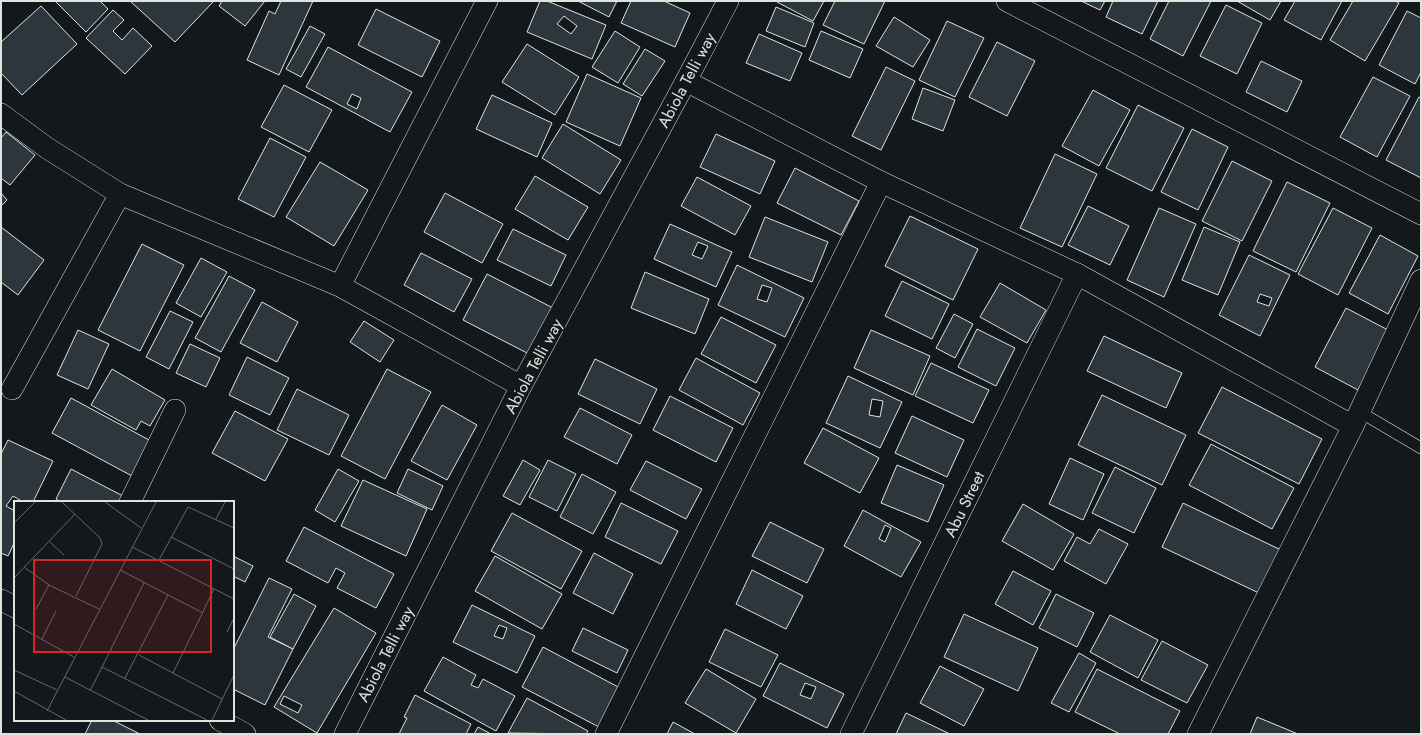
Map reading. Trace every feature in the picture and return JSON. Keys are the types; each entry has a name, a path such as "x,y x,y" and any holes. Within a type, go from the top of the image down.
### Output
{"street":[{"path":"340,286 487,1"},
{"name":"Abiola Telli way","path":"345,734 521,386 728,1"},
{"path":"1007,1 1421,214"},
{"path":"686,81 881,182 1077,274 1356,419"},
{"path":"1,114 47,148 120,194 340,286 521,386"},
{"path":"606,734 881,182"},
{"path":"12,389 120,194"},
{"name":"Abu Street","path":"851,734 1077,274"},
{"path":"1198,734 1356,419 1421,280"},
{"path":"130,501 175,410"},
{"path":"1,600 14,606"},
{"path":"222,721 245,734"}],"lane":[{"path":"1356,419 1421,448"}],"building":[{"path":"55,1 100,1 108,9 86,32"},
{"path":"130,1 214,1 175,42"},
{"path":"222,1 265,1 245,26 219,6"},
{"path":"281,1 313,1 279,75 247,60 269,11 275,14"},
{"path":"540,1 547,1 606,25 592,59 527,32","holes":["564,16 577,26 571,34 557,24"]},
{"path":"578,1 617,1 609,17"},
{"path":"631,1 664,1 690,13 675,47 621,23"},
{"path":"824,1 813,21 777,2"},
{"path":"835,1 885,1 864,44 823,25"},
{"path":"1081,1 1105,1 1100,10"},
{"path":"1113,1 1158,1 1142,34 1106,17"},
{"path":"1169,1 1211,1 1183,56 1150,39"},
{"path":"1237,1 1281,1 1270,20"},
{"path":"1295,1 1342,1 1321,40 1284,20"},
{"path":"1353,1 1395,1 1399,3 1365,61 1330,40"},
{"path":"1226,5 1262,23 1237,74 1200,56"},
{"path":"41,6 77,44 22,95 1,73 1,42"},
{"path":"776,7 814,23 805,47 766,31"},
{"path":"376,9 440,41 422,77 358,45"},
{"path":"113,10 124,20 113,31 122,40 133,28 152,46 125,74 86,38"},
{"path":"1407,11 1421,18 1421,72 1415,84 1379,65"},
{"path":"894,17 930,40 913,67 876,46"},
{"path":"947,21 984,38 955,97 919,80"},
{"path":"310,26 325,34 301,77 286,69"},
{"path":"615,31 640,47 618,83 592,67"},
{"path":"821,31 863,49 850,78 809,60"},
{"path":"759,34 802,53 790,81 746,63"},
{"path":"997,42 1035,61 1007,116 969,97"},
{"path":"527,44 579,77 555,115 502,82"},
{"path":"328,47 412,92 390,132 306,87","holes":["352,94 361,98 357,109 347,104"]},
{"path":"645,49 665,61 642,96 623,84"},
{"path":"1261,61 1302,81 1287,112 1246,92"},
{"path":"886,67 915,81 881,150 852,136"},
{"path":"587,74 641,98 620,146 566,122"},
{"path":"1373,77 1410,96 1377,157 1340,137"},
{"path":"284,85 332,110 309,152 261,127"},
{"path":"923,88 955,100 943,131 912,119"},
{"path":"1093,90 1130,110 1099,166 1062,146"},
{"path":"492,95 552,123 537,157 476,129"},
{"path":"1419,97 1421,98 1421,178 1386,160"},
{"path":"1138,105 1184,128 1152,191 1106,168"},
{"path":"563,124 621,160 600,194 542,158"},
{"path":"1192,129 1228,147 1198,210 1161,192"},
{"path":"6,132 35,155 10,185 1,178 1,138"},
{"path":"716,134 775,161 760,194 700,167"},
{"path":"270,138 306,157 274,217 238,199"},
{"path":"1055,154 1097,174 1062,247 1020,228"},
{"path":"1232,161 1272,181 1242,241 1202,221"},
{"path":"320,162 368,190 334,246 286,217"},
{"path":"795,168 859,201 841,235 777,203"},
{"path":"535,176 588,207 568,240 515,209"},
{"path":"697,177 751,206 735,235 681,206"},
{"path":"1287,182 1330,203 1296,272 1253,251"},
{"path":"1,193 7,200 1,206"},
{"path":"445,193 503,224 482,263 424,232"},
{"path":"1088,206 1129,226 1110,265 1068,245"},
{"path":"1159,208 1196,224 1164,297 1127,280"},
{"path":"1333,208 1372,228 1338,295 1298,274"},
{"path":"910,216 978,249 953,300 885,266"},
{"path":"765,217 828,242 812,282 749,257"},
{"path":"670,224 732,252 716,287 654,259","holes":["698,242 708,246 702,259 692,255"]},
{"path":"1,227 44,260 18,295 1,282"},
{"path":"1204,227 1240,242 1218,295 1182,280"},
{"path":"513,229 566,255 551,286 497,260"},
{"path":"1380,235 1418,256 1388,314 1349,293"},
{"path":"142,244 184,265 140,351 98,330"},
{"path":"421,253 472,279 454,312 404,285"},
{"path":"1249,255 1290,275 1260,336 1219,315","holes":["1260,294 1272,298 1269,306 1257,302"]},
{"path":"201,258 227,272 201,317 176,303"},
{"path":"737,265 804,298 785,337 718,305","holes":["762,285 772,288 767,302 757,299"]},
{"path":"645,272 709,299 695,334 631,308"},
{"path":"487,274 553,308 529,354 463,320"},
{"path":"229,276 255,290 221,352 195,338"},
{"path":"902,281 949,304 932,339 885,316"},
{"path":"1000,283 1046,310 1027,343 980,317"},
{"path":"262,302 298,322 277,362 240,343"},
{"path":"1346,308 1390,331 1358,390 1315,367"},
{"path":"170,311 193,322 169,369 146,357"},
{"path":"954,314 973,324 955,358 936,348"},
{"path":"721,317 776,345 756,383 701,354"},
{"path":"364,321 394,340 380,362 350,342"},
{"path":"977,329 1015,348 996,386 958,367"},
{"path":"78,330 109,344 88,389 57,375"},
{"path":"871,330 930,356 913,395 854,368"},
{"path":"1104,336 1182,373 1166,408 1087,371"},
{"path":"190,344 220,358 206,387 176,373"},
{"path":"247,357 289,378 270,415 229,395"},
{"path":"696,358 760,393 743,425 679,390"},
{"path":"595,359 657,389 640,424 578,394"},
{"path":"931,363 989,390 973,423 915,396"},
{"path":"112,369 165,400 150,426 141,421 136,430 91,405"},
{"path":"387,369 431,392 385,479 341,456"},
{"path":"848,376 902,402 880,448 826,423","holes":["872,399 883,401 880,417 869,415"]},
{"path":"1222,387 1322,439 1299,484 1198,433"},
{"path":"297,389 349,415 329,455 277,430"},
{"path":"1102,395 1186,435 1162,485 1078,445"},
{"path":"670,396 733,428 716,462 653,430"},
{"path":"71,398 151,441 132,476 52,433"},
{"path":"442,405 477,425 447,480 411,461"},
{"path":"580,408 632,435 617,464 564,437"},
{"path":"235,411 288,439 265,481 212,453"},
{"path":"912,416 964,440 947,477 895,453"},
{"path":"823,428 879,458 860,493 804,463"},
{"path":"8,440 53,461 33,501 21,501 13,496 6,506 14,510 14,543 8,556 1,553 1,454"},
{"path":"1211,444 1294,488 1272,529 1189,485"},
{"path":"1070,458 1104,474 1083,520 1049,504"},
{"path":"523,460 540,470 520,505 503,496"},
{"path":"548,460 576,474 557,511 529,497"},
{"path":"646,461 702,489 686,519 630,490"},
{"path":"897,465 944,485 928,522 881,503"},
{"path":"1115,467 1156,488 1134,533 1092,513"},
{"path":"71,469 123,496 120,501 59,501 56,499"},
{"path":"338,469 359,481 335,522 315,510"},
{"path":"408,469 443,486 432,510 397,493"},
{"path":"582,474 616,492 593,534 560,517"},
{"path":"363,480 427,509 406,556 341,526"},
{"path":"621,503 678,531 661,564 605,537"},
{"path":"1183,503 1283,551 1261,594 1162,547"},
{"path":"1023,504 1074,534 1053,570 1002,541"},
{"path":"863,510 921,542 901,577 844,546","holes":["885,525 891,528 885,542 879,539"]},
{"path":"512,513 582,551 561,589 491,551"},
{"path":"770,522 824,549 807,583 752,556"},
{"path":"304,527 394,574 376,608 337,588 345,573 336,568 328,583 286,561"},
{"path":"1099,529 1128,544 1106,584 1064,561 1077,537 1090,544"},
{"path":"594,553 633,574 613,614 573,593"},
{"path":"234,556 253,566 245,582 234,576"},
{"path":"495,556 562,594 542,629 475,591"},
{"path":"752,570 803,596 786,629 736,604"},
{"path":"1013,571 1051,591 1033,625 995,604"},
{"path":"269,578 292,589 268,637 293,649 265,705 234,690 234,648"},
{"path":"294,594 316,606 293,649 270,637"},
{"path":"1056,594 1094,613 1077,647 1039,628"},
{"path":"472,605 535,636 517,673 453,642","holes":["499,625 507,628 503,639 494,636"]},
{"path":"334,608 376,633 317,733 274,707","holes":["284,696 302,705 298,713 280,704"]},
{"path":"964,614 1038,648 1018,691 944,657"},
{"path":"1110,615 1158,640 1138,678 1090,652"},
{"path":"583,628 628,650 617,673 572,651"},
{"path":"725,629 778,655 761,687 709,662"},
{"path":"1162,641 1208,665 1187,703 1141,680"},
{"path":"543,647 620,688 599,727 522,687"},
{"path":"1079,653 1096,663 1069,712 1051,703"},
{"path":"443,657 476,675 471,685 478,688 483,679 515,696 496,731 424,691"},
{"path":"780,663 844,694 827,728 763,696","holes":["805,683 816,687 811,699 800,695"]},
{"path":"940,666 984,689 964,726 920,703"},
{"path":"706,669 756,699 736,733 685,703"},
{"path":"1097,669 1180,711 1168,734 1120,734 1075,712"},
{"path":"415,695 471,724 466,734 399,734 407,718 404,717"},
{"path":"527,698 588,731 586,734 508,733"},
{"path":"906,713 950,734 896,734"},
{"path":"1257,717 1298,734 1250,734"},
{"path":"92,721 114,721 140,734 85,734"},
{"path":"673,722 695,734 667,734"},
{"path":"478,727 491,734 474,734"}]}
